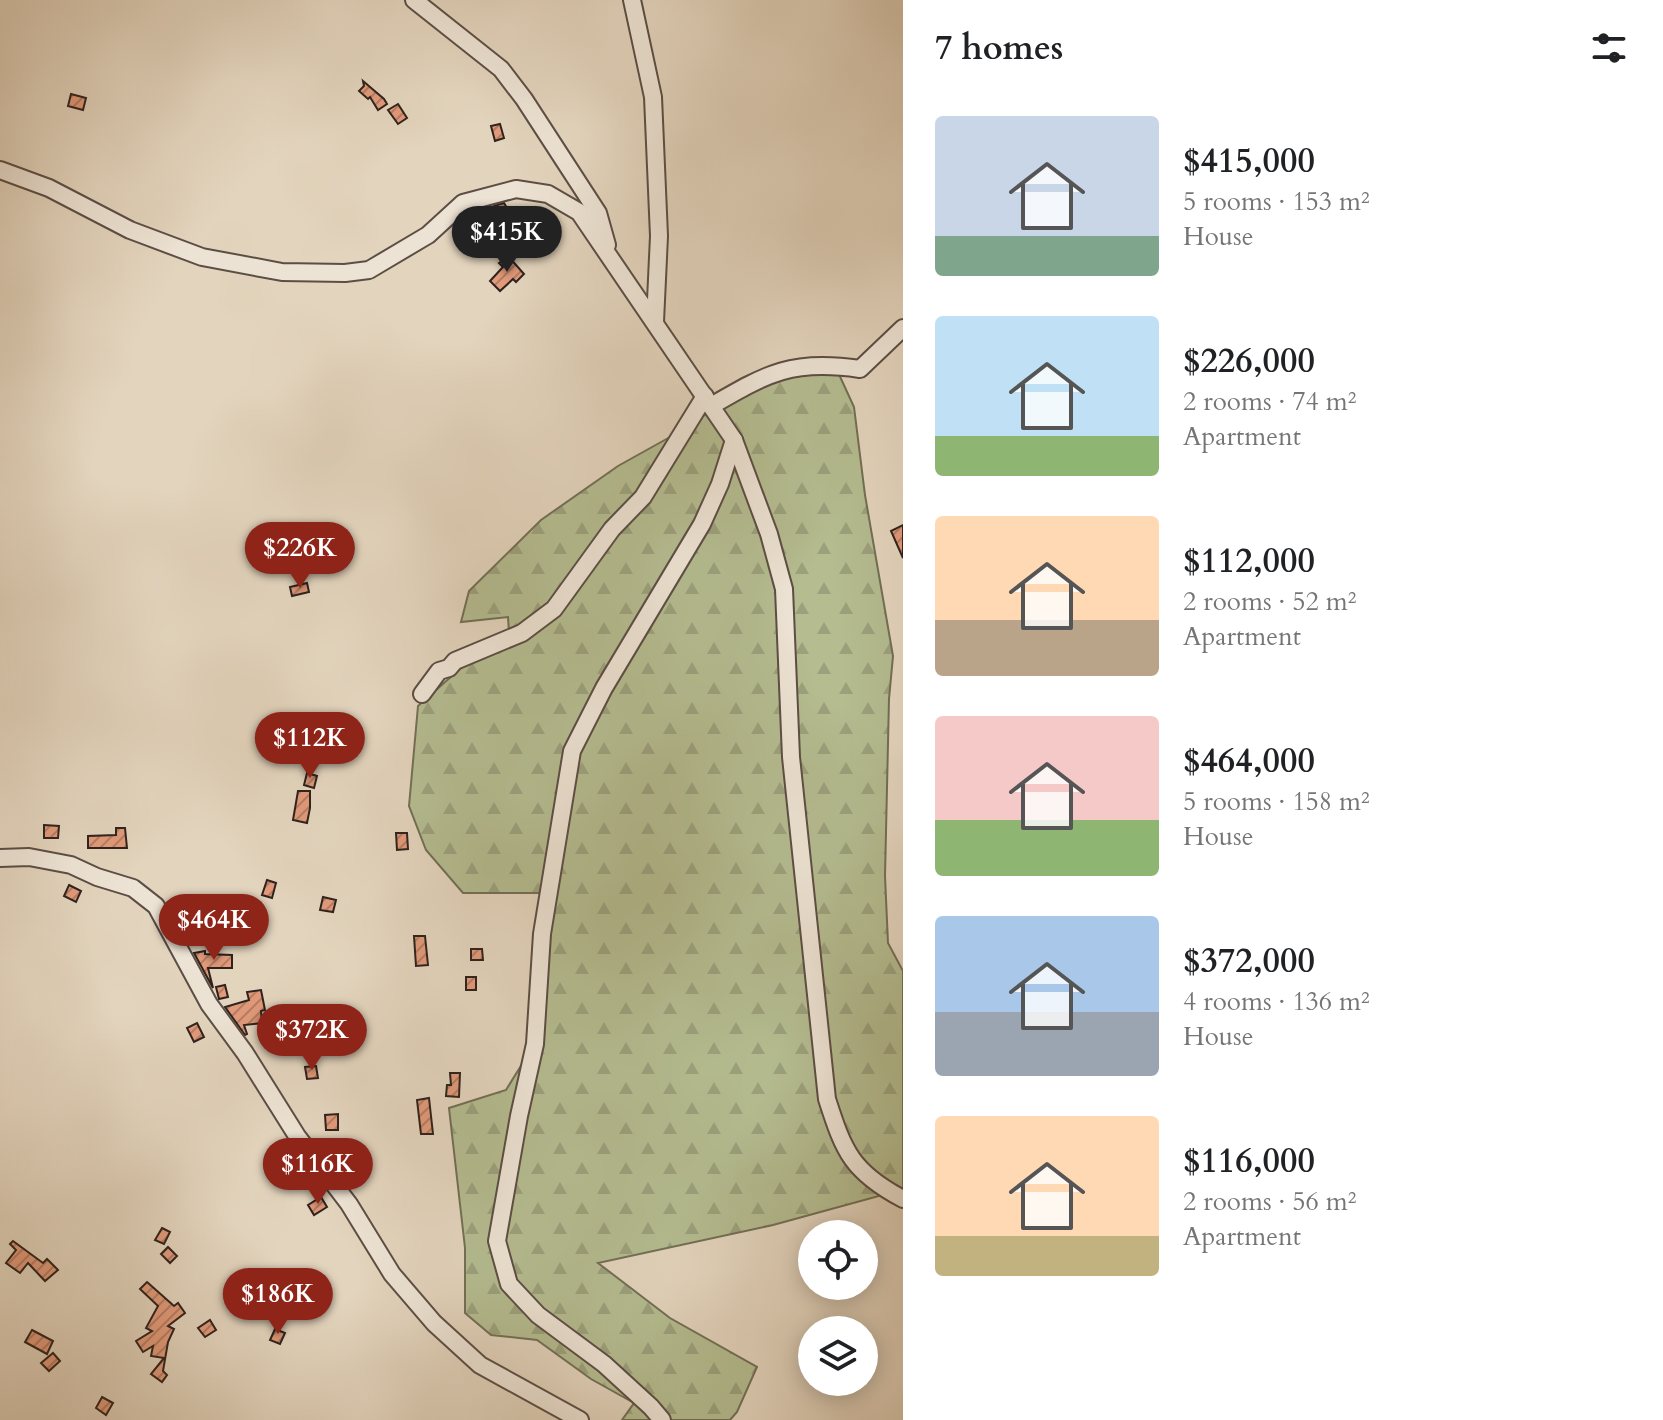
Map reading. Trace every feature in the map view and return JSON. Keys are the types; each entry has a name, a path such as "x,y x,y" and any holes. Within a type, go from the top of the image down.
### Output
{"street":[{"path":"414,0 493,62 524,99 598,213 611,259"},
{"path":"632,0 653,97 659,236 655,322"},
{"path":"0,170 49,188 130,230 202,257 282,272 345,273 369,270 428,235 463,203 516,189 548,194 579,212 734,440 769,534 784,589 791,757 827,1099 840,1141 855,1165 878,1186 903,1199"},
{"path":"422,694 439,671 449,668 455,661 522,633 554,609 612,529 643,497 708,401 760,378 800,366 825,364 860,369 903,328"},
{"path":"662,1420 604,1364 538,1315 509,1284 497,1241 535,1044 542,934 572,751 610,676 702,524 720,484 734,440"},
{"path":"0,858 29,857 71,865 133,888 156,906 209,1004 245,1053 297,1136 349,1204 392,1274 434,1323 480,1365 580,1420"}],"green space":[{"path":"837,370 854,407 865,495 893,656 889,699 885,876 888,943 903,971 903,1202 886,1194 773,1225 598,1263 670,1318 757,1367 737,1412 730,1420 622,1420 634,1403 591,1379 537,1340 491,1335 465,1313 465,1248 449,1108 506,1090 527,1056 550,893 463,893 426,850 409,806 418,706 479,652 509,633 508,617 461,622 469,591 541,520 618,466 679,432 752,384"}],"building":[{"path":"363,81 387,104 378,110 370,97 368,99 359,91 364,86"},
{"path":"71,94 86,98 83,110 68,106"},
{"path":"398,104 407,118 398,124 388,110"},
{"path":"500,124 504,138 495,141 491,126"},
{"path":"504,203 510,213 500,218 494,206"},
{"path":"508,256 524,274 500,291 490,281 503,267 499,263"},
{"path":"903,525 903,558 891,531"},
{"path":"286,559 290,567 277,572 274,564"},
{"path":"307,583 309,592 292,596 290,587"},
{"path":"307,773 317,776 314,788 304,785"},
{"path":"298,791 310,791 307,823 293,820"},
{"path":"44,825 59,826 58,838 44,838"},
{"path":"116,828 125,828 127,848 88,848 88,836 116,835"},
{"path":"396,833 407,833 408,849 397,850"},
{"path":"267,880 276,883 272,898 262,895"},
{"path":"69,885 81,891 76,902 64,896"},
{"path":"323,897 336,900 333,912 320,910"},
{"path":"414,936 425,936 428,965 416,966"},
{"path":"471,949 482,949 483,960 471,960"},
{"path":"205,951 205,954 232,955 232,968 208,968 213,988 194,953"},
{"path":"466,977 476,977 476,990 466,990"},
{"path":"225,985 228,997 219,999 216,987"},
{"path":"261,990 265,1010 261,1011 262,1023 244,1025 245,1035 225,1007 249,1000 247,992"},
{"path":"197,1023 204,1037 194,1042 187,1028"},
{"path":"341,1031 352,1031 353,1042 342,1043"},
{"path":"316,1066 318,1078 307,1079 305,1067"},
{"path":"450,1073 460,1073 459,1097 446,1096 447,1085 451,1085"},
{"path":"429,1098 433,1134 421,1134 417,1100"},
{"path":"338,1114 338,1130 326,1130 325,1115"},
{"path":"321,1197 327,1207 314,1215 308,1205"},
{"path":"162,1228 170,1232 164,1244 155,1240"},
{"path":"13,1241 43,1263 47,1259 58,1270 45,1281 28,1263 20,1273 6,1263 16,1250 10,1244"},
{"path":"168,1247 177,1256 170,1263 161,1254"},
{"path":"147,1282 174,1306 178,1303 185,1313 168,1326 174,1329 168,1342 163,1371 167,1375 162,1382 151,1374 164,1358 151,1356 153,1346 143,1352 136,1341 152,1331 146,1328 158,1306 140,1289"},
{"path":"210,1320 216,1330 205,1337 198,1328"},
{"path":"275,1329 285,1333 280,1344 270,1340"},
{"path":"32,1330 53,1341 47,1354 25,1342"},
{"path":"53,1353 60,1361 49,1371 41,1363"},
{"path":"102,1397 113,1403 106,1415 96,1408"}]}
